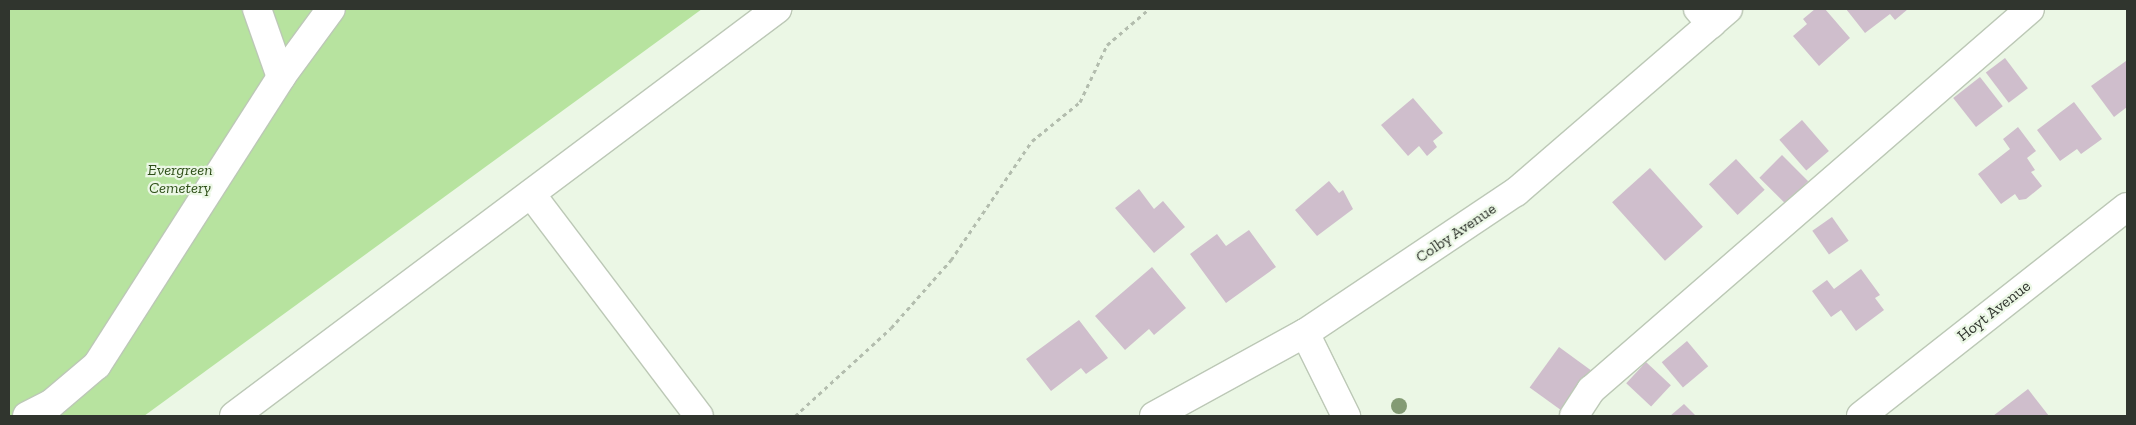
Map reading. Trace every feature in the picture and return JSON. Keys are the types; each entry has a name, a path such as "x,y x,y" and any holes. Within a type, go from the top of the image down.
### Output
{"main road":[{"path":"257,9 281,77"},
{"path":"27,416 51,404 97,365 281,77 331,9"},
{"path":"234,416 777,9"},
{"path":"1574,416 1591,390 2030,9"},
{"name":"Colby Avenue","path":"1154,416 1305,334 1516,192 1712,14"},
{"path":"531,194 699,416"},
{"name":"Hoyt Avenue","path":"1861,416 2127,207"},
{"path":"1305,334 1346,416"}],"path":[{"path":"795,416 891,328 951,260 1032,141 1080,102 1107,45 1149,9"}],"green space":[{"name":"Evergreen Cemetery","path":"9,9 702,9 144,416 9,416"}],"building":[{"path":"1815,9 1825,9 1850,38 1819,66 1793,36 1807,24 1803,19"},
{"path":"1846,9 1908,9 1895,20 1890,14 1865,33"},
{"path":"2005,58 2028,88 2009,103 1986,72"},
{"path":"2126,61 2127,107 2114,117 2091,86"},
{"path":"1980,77 2003,106 1976,127 1953,98"},
{"path":"1413,98 1443,133 1433,141 1437,147 1427,156 1419,146 1408,156 1381,125"},
{"path":"2074,102 2102,139 2081,154 2077,149 2060,161 2037,130"},
{"path":"1802,120 1829,151 1806,171 1779,140"},
{"path":"2018,127 2036,151 2027,158 2035,170 2031,172 2042,186 2026,199 2019,200 2015,194 2001,204 1978,174 2010,149 2003,139"},
{"path":"1782,155 1808,181 1786,204 1759,178"},
{"path":"1736,159 1765,190 1738,215 1709,184"},
{"path":"1650,168 1703,227 1665,261 1612,202"},
{"path":"1329,181 1339,193 1343,190 1353,209 1317,236 1295,210"},
{"path":"1139,189 1154,209 1163,201 1185,227 1154,253 1115,208"},
{"path":"1832,217 1849,241 1829,255 1812,231"},
{"path":"1249,230 1276,267 1226,303 1190,254 1217,234 1226,246"},
{"path":"1152,267 1186,308 1154,335 1149,329 1125,350 1095,316"},
{"path":"1861,269 1880,295 1875,298 1884,310 1856,331 1841,310 1831,317 1812,291 1827,280 1834,289"},
{"path":"1079,320 1108,358 1086,374 1081,368 1051,391 1026,359"},
{"path":"1687,341 1708,366 1683,387 1662,362"},
{"path":"1559,347 1591,370 1561,410 1530,387"},
{"path":"1646,362 1671,385 1651,406 1626,383"},
{"path":"2028,389 2049,416 1993,416"},
{"path":"1684,404 1696,416 1670,416"}]}
